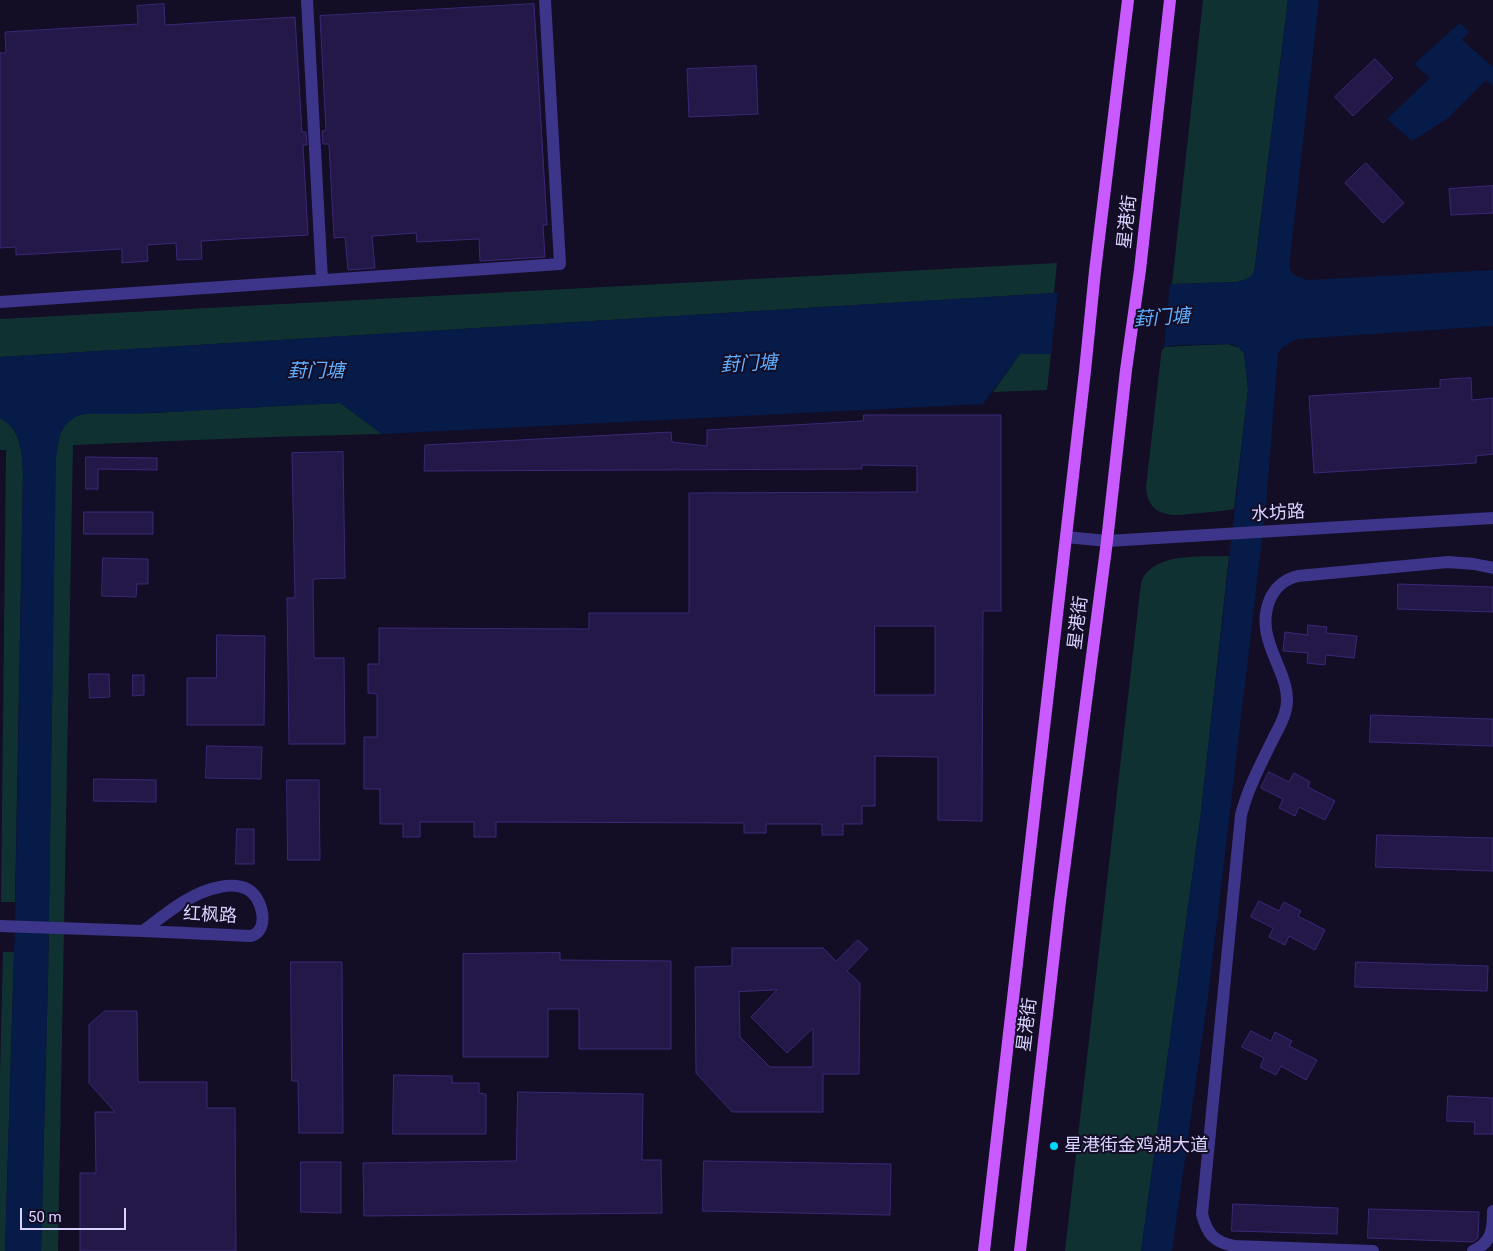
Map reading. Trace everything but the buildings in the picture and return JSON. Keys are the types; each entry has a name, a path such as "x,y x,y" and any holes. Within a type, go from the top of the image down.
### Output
{"main road":[{"name":"星港街","path":"984,1251 1086,371 1095,271 1128,0"},
{"name":"星港街","path":"1020,1251 1060,901 1140,270 1170,0"}],"street":[{"path":"307,0 322,280"},
{"path":"0,302 560,264 545,0"},
{"name":"水坊路","path":"1066,537 1107,541 1493,518"},
{"path":"1373,1251 1234,1246 1214,1238 1206,1226 1202,1214 1241,814 1246,798 1283,718 1288,702 1286,690 1268,638 1267,609 1272,596 1279,586 1289,578 1298,576 1448,562 1493,568"},
{"name":"红枫路","path":"0,926 251,936 257,934 260,930 262,913 258,899 249,890 239,886 220,887 208,890 179,905 143,931"},
{"path":"1473,1251 1482,1246 1492,1233 1493,1211"}],"green space":[{"path":"1203,0 1288,0 1254,273 1249,278 1237,282 1172,284"},
{"path":"1057,263 1054,293 0,357 0,319"},
{"path":"1228,344 1239,348 1244,353 1248,390 1234,509 1181,515 1165,514 1158,511 1152,505 1148,498 1146,487 1162,347"},
{"path":"1020,354 1051,354 1047,390 993,392"},
{"path":"340,403 382,434 73,445 58,1251 41,1251 48,979 55,473 59,437 66,425 77,416 85,414 153,413"},
{"path":"0,418 12,428 19,442 23,473 15,902 1,902 6,450 0,450"},
{"path":"1195,556 1229,556 1201,812 1141,1251 1065,1251 1142,581 1151,568 1171,559"},
{"path":"3,952 14,952 5,1251 0,1251 0,1074"}],"water":[{"name":"葑门塘","path":"1288,0 1319,0 1290,270 1296,276 1308,280 1493,270 1493,326 1298,339 1284,346 1278,353 1266,506 1208,997 1172,1251 1141,1251 1201,812 1248,390 1244,353 1232,344 1180,345 1090,354 1020,354 983,404 382,434 340,403 130,414 87,414 79,415 72,419 64,427 60,435 56,458 48,979 41,1251 5,1251 15,922 23,473 19,442 12,428 0,418 0,357 1054,293 1172,284 1236,282 1251,276 1255,268"},
{"path":"1460,23 1469,32 1462,40 1493,67 1493,86 1486,80 1447,119 1412,141 1387,119 1430,78 1414,64"}],"pier":[{"path":"1170,282 1164,349 1091,356 1051,357 1058,290"}],"place":[{"name":"星港街金鸡湖大道","path":"1054,1146"}]}
